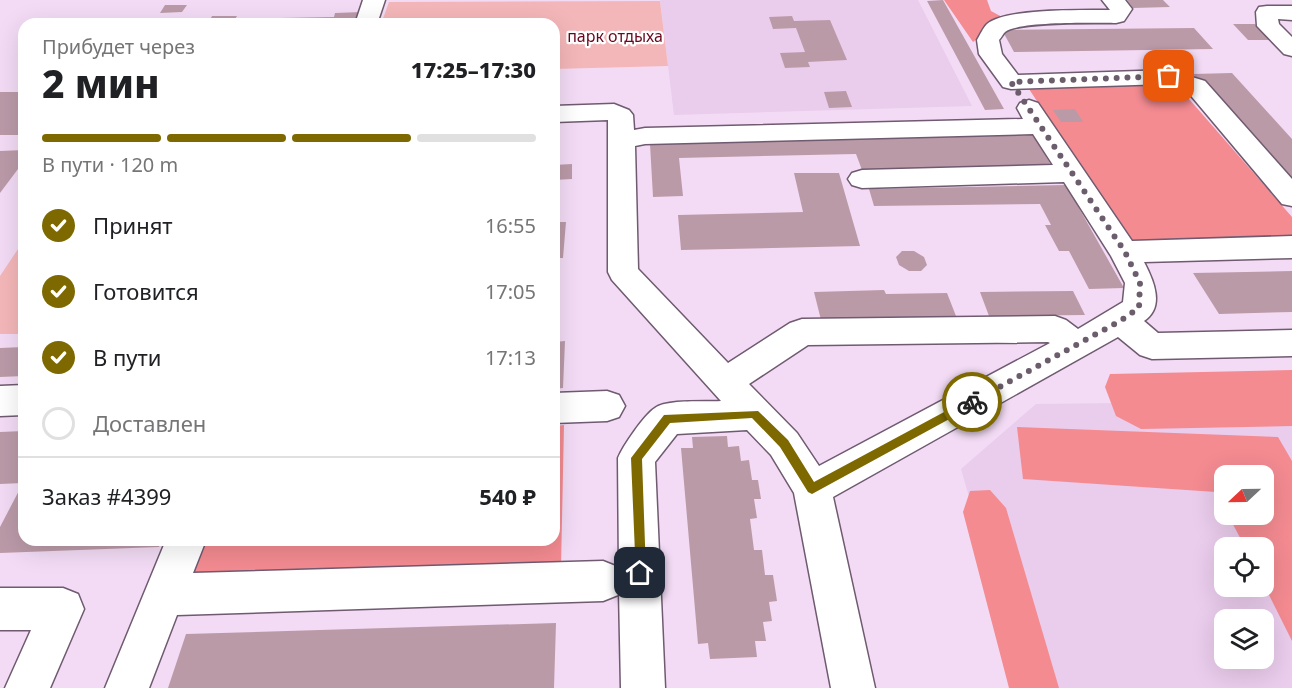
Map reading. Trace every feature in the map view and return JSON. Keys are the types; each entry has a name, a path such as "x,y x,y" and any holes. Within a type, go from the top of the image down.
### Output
{"street":[{"path":"368,18 374,0"},
{"path":"812,489 1120,321 1139,308 1140,283 1125,252 991,54 988,40 996,28 1012,22 1116,16 1121,9 1113,0"},
{"path":"1261,6 1292,13"},
{"path":"1261,6 1268,26 1292,49"},
{"path":"1011,82 1169,76 1196,86 1292,197"},
{"path":"560,114 614,112 620,115 623,272 784,444 812,489 852,688"},
{"path":"622,141 657,136 1041,126"},
{"path":"862,179 1072,173"},
{"path":"1125,252 1292,247"},
{"path":"1120,321 1152,346 1292,342"},
{"path":"726,382 802,332 1056,329 1075,345"},
{"path":"0,401 18,400"},
{"path":"560,408 607,406"},
{"path":"643,688 636,458 667,418 754,414"},
{"path":"127,688 166,596 184,546"},
{"path":"166,596 603,581"},
{"path":"0,609 63,609 27,688"}],"shaded area":[{"path":"660,0 918,0 972,106 674,115"},
{"path":"944,0 987,0 991,11 1004,18 973,42"},
{"path":"1175,83 1292,217 1292,238 1132,246 1029,89"},
{"path":"1292,370 1292,426 1141,429 1116,416 1105,387 1110,374"},
{"path":"1292,401 1292,688 1024,688 961,469 1036,404"},
{"path":"560,425 564,425 561,567 186,585 200,546 560,546"},
{"path":"1017,427 1278,437 1292,461 1292,641 1270,597 1274,597 1274,537 1240,537 1233,525 1274,525 1274,465 1214,465 1214,492 1023,479"},
{"path":"990,490 1006,508 1059,688 1009,688 963,512 970,491"}],"green space":[{"name":"парк отдыха","path":"660,1 668,66 560,69 560,18 383,18 389,2"},
{"path":"18,249 18,334 0,334 0,276"}],"building":[{"path":"943,0 1004,109 985,110 927,1"},
{"path":"1127,0 1163,0 1170,7 1133,8"},
{"path":"165,5 187,5 182,12 160,13"},
{"path":"362,12 360,18 284,18 334,17 335,13"},
{"path":"212,16 237,16 236,18 211,18"},
{"path":"792,16 794,21 830,20 847,60 808,62 810,67 785,68 780,53 805,52 796,28 773,29 769,17"},
{"path":"1233,24 1255,24 1271,40 1248,40"},
{"path":"1194,28 1213,49 1014,52 1002,30"},
{"path":"1232,73 1292,139 1292,190 1193,74"},
{"path":"846,91 852,107 829,108 824,92"},
{"path":"0,92 18,92 18,135 0,135"},
{"path":"1075,109 1083,122 1061,122 1053,110"},
{"path":"1034,135 1051,165 862,170 856,154 679,158 683,196 653,197 650,144"},
{"path":"18,150 18,169 0,193 0,151"},
{"path":"572,164 572,179 560,180 560,165"},
{"path":"794,173 839,173 860,246 681,250 678,215 803,212"},
{"path":"1066,185 1124,288 1089,289 1069,251 1059,251 1045,225 1051,225 1040,204 874,206 869,189"},
{"path":"560,222 566,222 563,258 560,258"},
{"path":"902,251 914,251 924,257 927,265 921,271 909,271 899,265 896,257"},
{"path":"1292,271 1292,312 1219,314 1193,273"},
{"path":"884,290 886,294 947,293 956,316 821,320 814,292"},
{"path":"1073,291 1085,315 989,316 980,292"},
{"path":"560,341 565,341 563,388 560,388"},
{"path":"18,347 18,376 0,377 0,348"},
{"path":"18,431 18,483 0,484 0,432"},
{"path":"727,436 728,447 739,446 741,461 749,460 752,480 758,480 761,499 754,499 757,518 750,519 754,550 762,550 765,575 773,575 777,601 769,602 772,621 763,622 766,641 755,641 757,657 710,659 708,643 698,644 681,448 693,448 692,437"},
{"path":"18,493 18,546 159,546 0,553 0,527"},
{"path":"556,623 554,688 168,688 186,634"}],"way so far":[{"path":"972,402 1120,321 1139,308 1140,283 1125,252 1011,82 1169,76"}],"route":[{"path":"640,573 636,458 667,418 754,414 784,444 812,489 972,402"}]}
